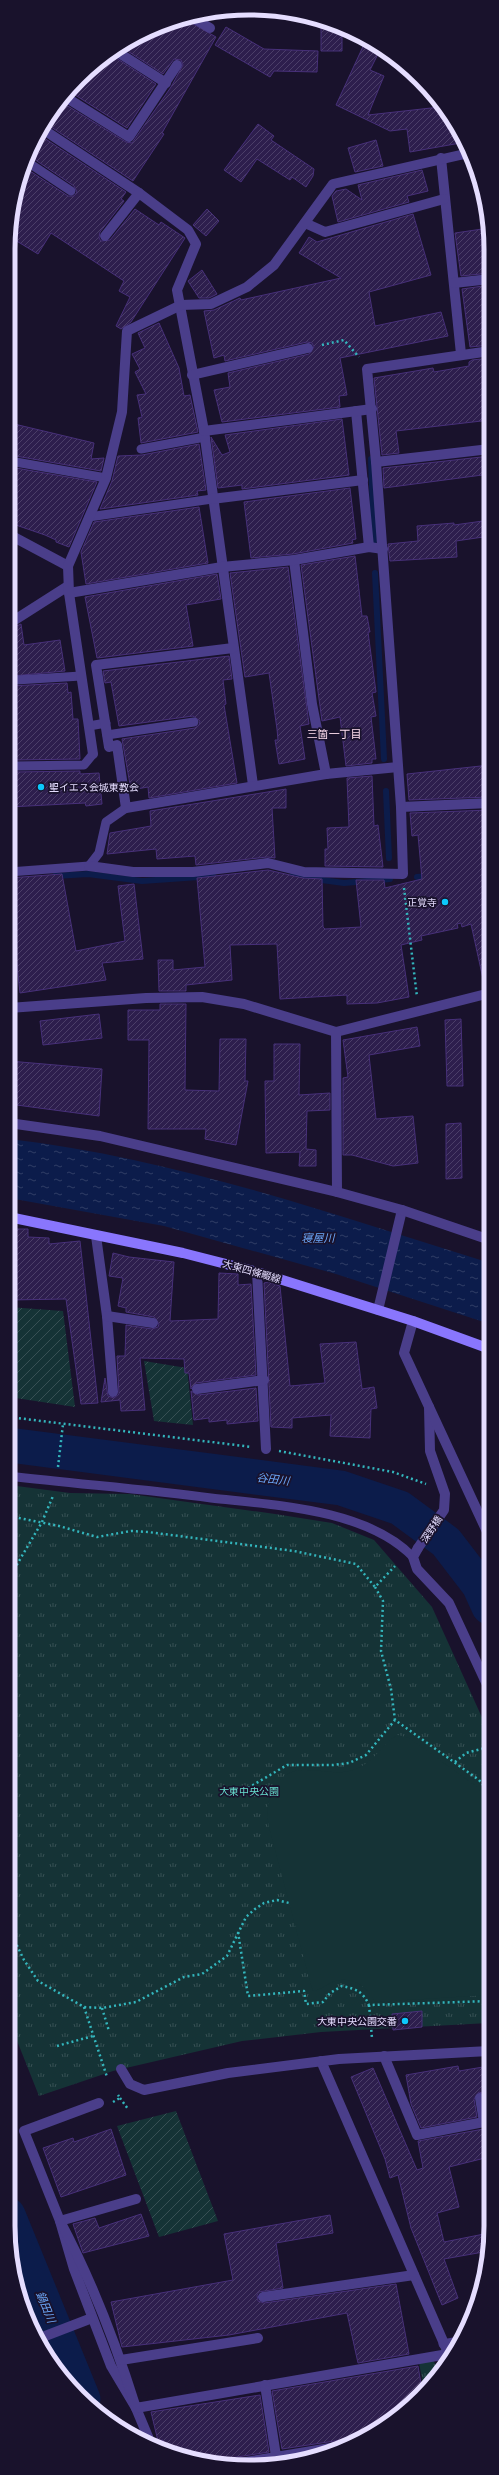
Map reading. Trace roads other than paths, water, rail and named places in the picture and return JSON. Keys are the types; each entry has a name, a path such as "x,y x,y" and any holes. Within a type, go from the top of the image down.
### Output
{"main road":[{"name":"大東四條畷線","path":"15,1218 183,1253 256,1272 413,1321 484,1347"}],"street":[{"path":"198,21 210,28"},
{"path":"121,54 166,83"},
{"path":"69,99 129,137 177,65"},
{"path":"46,132 139,193 188,230 196,244 177,290 204,434 253,785"},
{"path":"93,754 68,589 68,566 106,478 122,412 127,331 181,305 211,304 246,287 274,265 333,184 463,154"},
{"path":"441,158 461,354"},
{"path":"105,236 139,193"},
{"path":"305,223 325,232 444,199"},
{"path":"454,283 484,280"},
{"path":"192,375 308,348"},
{"path":"89,866 133,872 193,872 268,863 304,872 403,874 401,807 383,548 372,409 367,369 484,352"},
{"path":"204,434 372,409"},
{"path":"356,411 369,547"},
{"path":"376,462 484,450"},
{"path":"212,499 363,480"},
{"path":"15,539 68,566"},
{"path":"15,620 68,589 222,567 294,560 369,547 383,548"},
{"path":"294,560 312,704 326,774"},
{"path":"233,648 96,665 109,747 117,745 126,808 253,785 326,774 398,767"},
{"path":"401,807 484,803"},
{"path":"15,1008 146,998 202,997 244,1004 336,1032 484,995"},
{"path":"336,1032 337,1192"},
{"path":"15,1124 100,1136 337,1192 401,1215 484,1238"},
{"path":"378,1310 401,1215"},
{"path":"96,1236 107,1316 113,1392"},
{"path":"256,1272 264,1380 266,1449"},
{"path":"107,1316 153,1323"},
{"path":"413,1321 404,1353 428,1407 484,1524"},
{"path":"197,1389 264,1380"},
{"name":"深野橋","path":"413,1558 418,1548 444,1510 446,1494 430,1451 428,1407"},
{"path":"413,1558 417,1568 449,1603 484,1678"},
{"path":"121,2069 130,2084 144,2090 228,2073 321,2061 384,2056 484,2051"},
{"path":"384,2056 417,2136 484,2123"},
{"path":"321,2061 447,2351"},
{"path":"480,2098 484,2112"},
{"path":"99,2103 24,2131 60,2221 83,2265 121,2360 136,2408 148,2437"},
{"path":"60,2221 136,2199"},
{"path":"60,2221 74,2270 111,2366 136,2408"},
{"path":"263,2297 414,2275"},
{"path":"43,2337 92,2318"},
{"path":"121,2360 258,2338"},
{"path":"136,2408 445,2355"},
{"path":"265,2385 276,2458 312,2451"}],"lane":[{"path":"31,164 71,191"},
{"path":"141,449 204,434"},
{"path":"15,463 106,478"},
{"path":"89,517 212,499"},
{"path":"16,680 81,676"},
{"path":"108,736 194,722"},
{"path":"88,726 106,723"},
{"path":"15,766 84,765 93,754"},
{"path":"15,872 89,866 99,853 106,822 126,808"},
{"path":"15,1477 147,1490 325,1514 376,1531 403,1546 413,1558"},
{"path":"443,2344 453,2342"}],"water":[{"name":"寝屋川","path":"15,1140 71,1148 192,1174 312,1207 484,1261 484,1322 336,1274 164,1226 15,1199"}],"waterway":[{"path":"371,459 374,541"},
{"path":"375,573 384,759"},
{"path":"386,791 389,858"},
{"path":"55,876 88,874 142,881 213,876"},
{"path":"292,876 344,883 390,879"},
{"path":"417,877 429,876"},
{"name":"谷田川","path":"15,1446 341,1488 400,1508 446,1542 479,1585 484,1596"},
{"name":"鍋田川","path":"15,2233 77,2384"}],"place":[{"name":"聖イエス会城東教会","path":"41,787"},
{"name":"正覚寺","path":"445,902"},
{"name":"大東中央公園交番","path":"405,2021"}],"district":[{"name":"三箇一丁目","path":"334,734"}],"park label":[{"name":"大東中央公園","path":"249,1791"}]}
